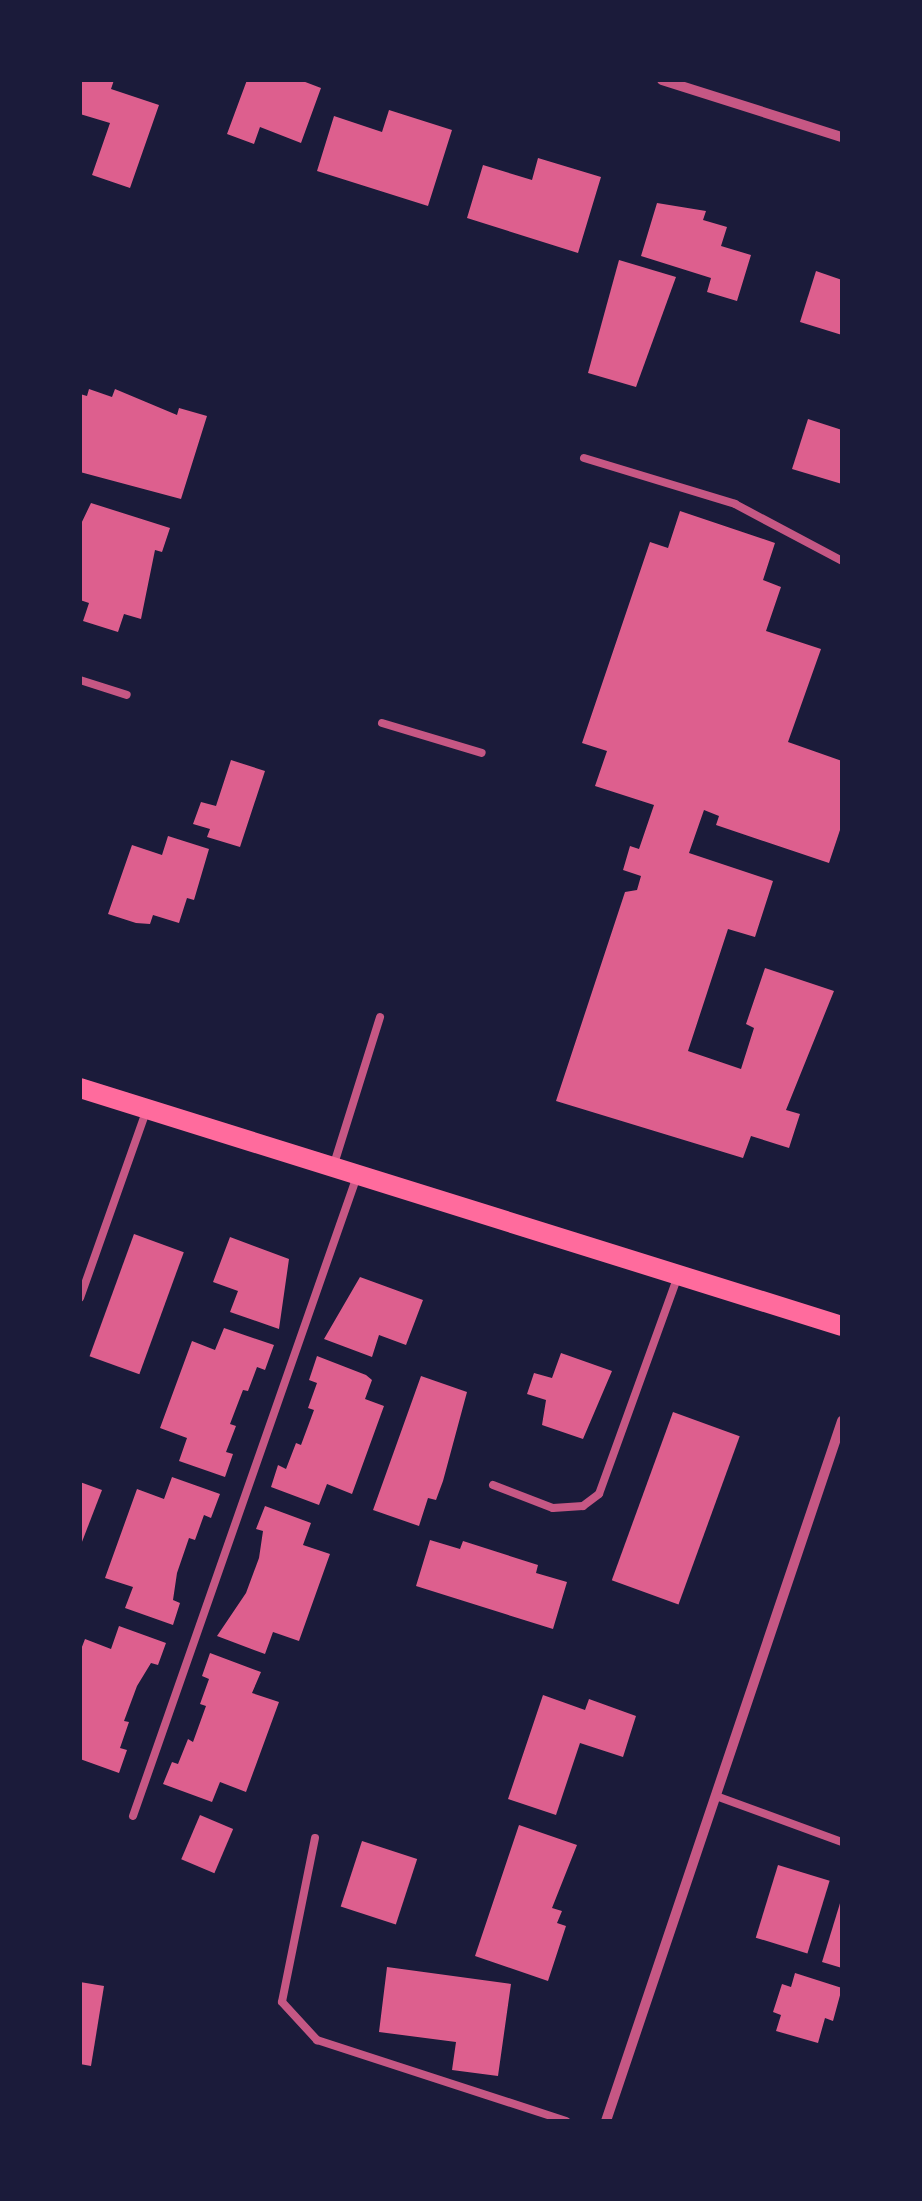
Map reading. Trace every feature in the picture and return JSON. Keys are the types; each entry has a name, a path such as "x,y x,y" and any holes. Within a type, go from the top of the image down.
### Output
{"main road":[{"path":"80,1088 842,1326"}],"street":[{"path":"662,80 682,83 842,137"},
{"path":"606,2121 842,1420"}],"lane":[{"path":"584,458 734,504 842,561"},
{"path":"80,680 127,695"},
{"path":"382,723 482,753"},
{"path":"332,1168 380,1018"},
{"path":"80,1298 147,1109"},
{"path":"134,1816 357,1176"},
{"path":"493,1485 553,1508 583,1506 600,1494 678,1276"},
{"path":"716,1796 842,1842"},
{"path":"315,1838 282,2002 317,2040 566,2121"}],"building":[{"path":"80,80 114,80 111,89 159,105 130,188 92,175 110,123 80,114"},
{"path":"247,80 300,80 321,88 301,143 260,127 254,144 227,134"},
{"path":"389,110 452,130 428,206 317,171 334,116 382,132"},
{"path":"538,158 601,177 578,253 467,218 483,165 532,180"},
{"path":"657,203 706,211 703,220 727,227 721,246 751,255 737,301 707,292 711,278 641,256"},
{"path":"619,260 676,277 636,387 588,373"},
{"path":"816,271 842,280 842,335 800,322"},
{"path":"89,389 112,397 115,389 177,415 179,408 207,416 181,499 80,472 80,394 87,396"},
{"path":"808,419 842,430 842,484 792,469"},
{"path":"91,503 170,528 162,552 155,550 141,619 124,614 118,632 83,621 89,603 80,600 80,526"},
{"path":"680,511 775,543 763,580 781,587 766,631 821,649 788,742 842,761 842,824 829,863 716,825 719,816 704,810 689,853 773,881 755,937 728,929 688,1051 741,1069 754,1028 746,1024 765,968 834,991 786,1110 800,1114 789,1148 751,1136 743,1158 556,1101 625,892 637,890 641,876 623,870 630,846 639,849 654,805 595,786 607,751 582,743 650,542 668,548"},
{"path":"231,760 265,771 240,847 207,837 210,829 193,824 201,802 216,806"},
{"path":"168,836 209,849 194,900 187,898 179,923 153,915 150,924 136,923 108,914 132,845 162,855"},
{"path":"134,1234 184,1252 139,1374 90,1356"},
{"path":"230,1237 289,1259 279,1329 230,1312 238,1291 213,1282"},
{"path":"360,1277 423,1300 406,1345 379,1335 372,1357 324,1339"},
{"path":"224,1328 274,1345 265,1370 257,1367 248,1391 243,1390 230,1424 236,1426 226,1452 233,1454 225,1477 179,1461 187,1438 160,1428 192,1341 215,1350"},
{"path":"561,1353 612,1371 583,1439 542,1425 546,1400 527,1394 534,1373 552,1378"},
{"path":"317,1356 366,1375 372,1380 365,1399 384,1406 352,1494 327,1484 319,1505 271,1487 278,1465 286,1469 296,1443 301,1445 314,1410 308,1408 317,1383 309,1380"},
{"path":"421,1376 467,1392 443,1481 436,1500 428,1498 419,1526 373,1510"},
{"path":"673,1412 740,1436 678,1604 612,1580"},
{"path":"172,1477 220,1494 211,1518 204,1515 195,1540 189,1538 177,1573 173,1600 180,1603 173,1625 125,1608 133,1587 105,1578 137,1489 164,1499"},
{"path":"80,1482 102,1490 80,1547"},
{"path":"265,1506 311,1523 303,1545 330,1554 299,1641 273,1632 265,1654 217,1636 246,1593 259,1558 263,1531 256,1529"},
{"path":"430,1540 460,1549 463,1541 538,1565 536,1573 567,1582 553,1629 416,1586"},
{"path":"119,1626 166,1643 158,1665 151,1663 137,1686 124,1721 129,1722 120,1748 127,1750 119,1773 80,1759 80,1652 85,1639 111,1649"},
{"path":"210,1653 261,1672 252,1693 279,1702 246,1792 220,1782 212,1802 163,1784 172,1762 178,1764 188,1739 193,1742 206,1706 200,1704 209,1679 202,1676"},
{"path":"543,1695 585,1710 589,1699 636,1716 623,1757 580,1743 556,1815 508,1799"},
{"path":"200,1815 233,1829 214,1873 181,1859"},
{"path":"519,1825 577,1845 552,1908 562,1911 557,1923 566,1926 548,1981 475,1956"},
{"path":"362,1841 417,1859 396,1925 341,1907"},
{"path":"778,1865 830,1881 807,1953 756,1938"},
{"path":"842,1900 842,1968 822,1962"},
{"path":"387,1967 511,1984 498,2076 452,2070 456,2042 379,2032"},
{"path":"795,1973 842,1988 833,2021 825,2018 818,2043 776,2031 781,2015 773,2012 782,1984 791,1987"},
{"path":"80,1982 104,1986 91,2066 80,2064"}]}
